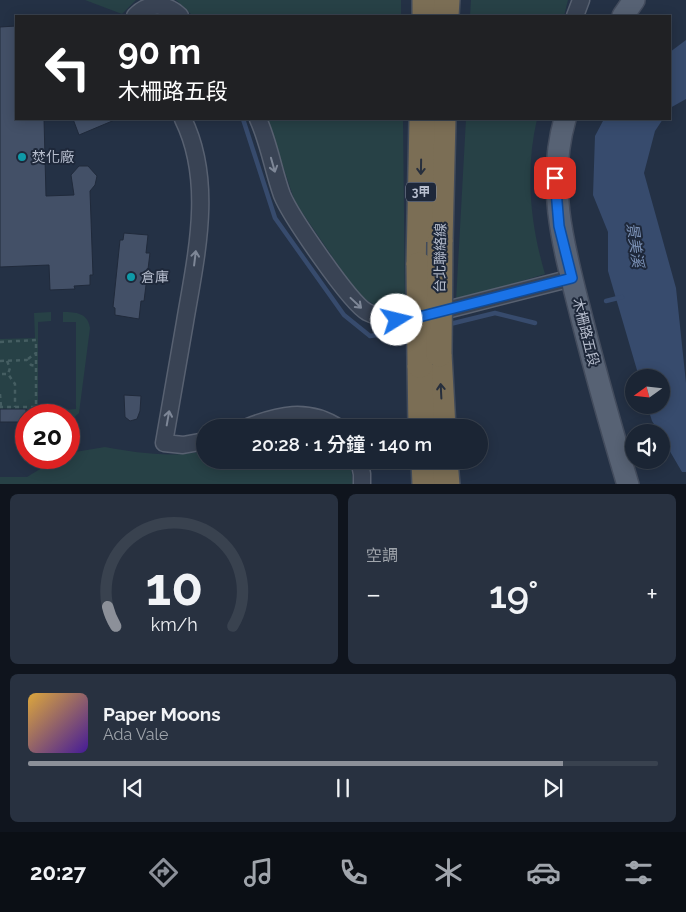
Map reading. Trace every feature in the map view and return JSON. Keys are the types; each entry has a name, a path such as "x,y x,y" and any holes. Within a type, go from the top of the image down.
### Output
{"highway":[{"path":"425,15 426,0"},
{"path":"446,15 447,0"},
{"name":"台北聯絡線","path":"422,120 419,265 430,360 441,419"},
{"name":"台北聯絡線","path":"422,419 430,360 440,242 443,120"},
{"path":"424,469 425,484"},
{"path":"446,469 447,484"}],"main road":[{"path":"624,15 634,0"},
{"name":"木柵路五段","path":"565,120 556,160 556,194 559,226 606,411 628,484"}],"street":[{"path":"575,15 581,0"},
{"path":"136,15 149,6 157,5 166,7 178,15"},
{"path":"183,120 195,148 199,172 198,230 196,259 164,442 183,445 196,443"},
{"path":"258,120 279,185 290,210 348,296 366,312 397,320 415,318 572,278"},
{"path":"272,419 297,413 324,419"},
{"path":"361,469 362,484"}],"path":[{"path":"0,342 36,340 36,404"},
{"path":"28,360 28,357 36,353"},
{"path":"1,362 28,360"},
{"path":"28,360 31,365 36,366"},
{"path":"7,361 10,368 8,374"},
{"path":"0,374 8,374"},
{"path":"8,374 15,384 15,404"},
{"path":"0,394 0,407 15,407"}],"green space":[{"path":"85,0 136,0 122,14"},
{"path":"176,0 401,0 401,15 192,15"},
{"path":"471,0 568,0 564,15 470,15"},
{"path":"267,120 403,120 405,311 382,308 358,293 295,202"},
{"path":"466,120 537,120 531,158 531,197 536,236 545,274 456,301"},
{"path":"51,312 51,321 38,322 38,404 15,404 15,409 0,409 0,339 35,338 34,313"},
{"path":"63,312 81,314 89,323 90,328 80,405 76,404 76,322 63,322"},
{"path":"105,447 142,453 196,452 196,469 351,469 353,484 0,484 0,477 27,477 40,469 80,469 80,451"}],"water":[{"path":"686,40 686,99 671,107 671,51"},
{"name":"景美溪","path":"603,120 662,120 655,131 644,173 676,288 686,383 686,472 682,472 670,451 670,424 654,424 650,414 670,414 670,369 637,369 608,271 608,232 593,195 595,136"}],"building":[{"name":"焚化廠","path":"15,26 15,120 44,120 46,196 74,195 71,175 79,166 88,166 97,176 95,185 90,191 93,275 90,275 90,285 74,286 75,289 50,290 49,265 0,267 0,27"},
{"path":"73,120 115,120 79,135"},
{"name":"倉庫","path":"124,233 148,235 146,253 150,253 144,301 141,301 139,319 115,315 115,308 113,307 120,240 123,240"},
{"path":"124,395 141,396 140,411 137,419 130,421 125,417"},
{"path":"0,409 15,409 15,422 0,422"}],"waterway":[{"path":"243,120 275,218 344,315 370,336 411,330"},
{"path":"606,301 622,297"},
{"path":"446,325 495,313 535,323"}],"place":[{"name":"焚化廠","path":"22,157"},
{"name":"倉庫","path":"131,277"}],"route":[{"path":"397,320 415,318 572,278 559,226 555,178"}]}
